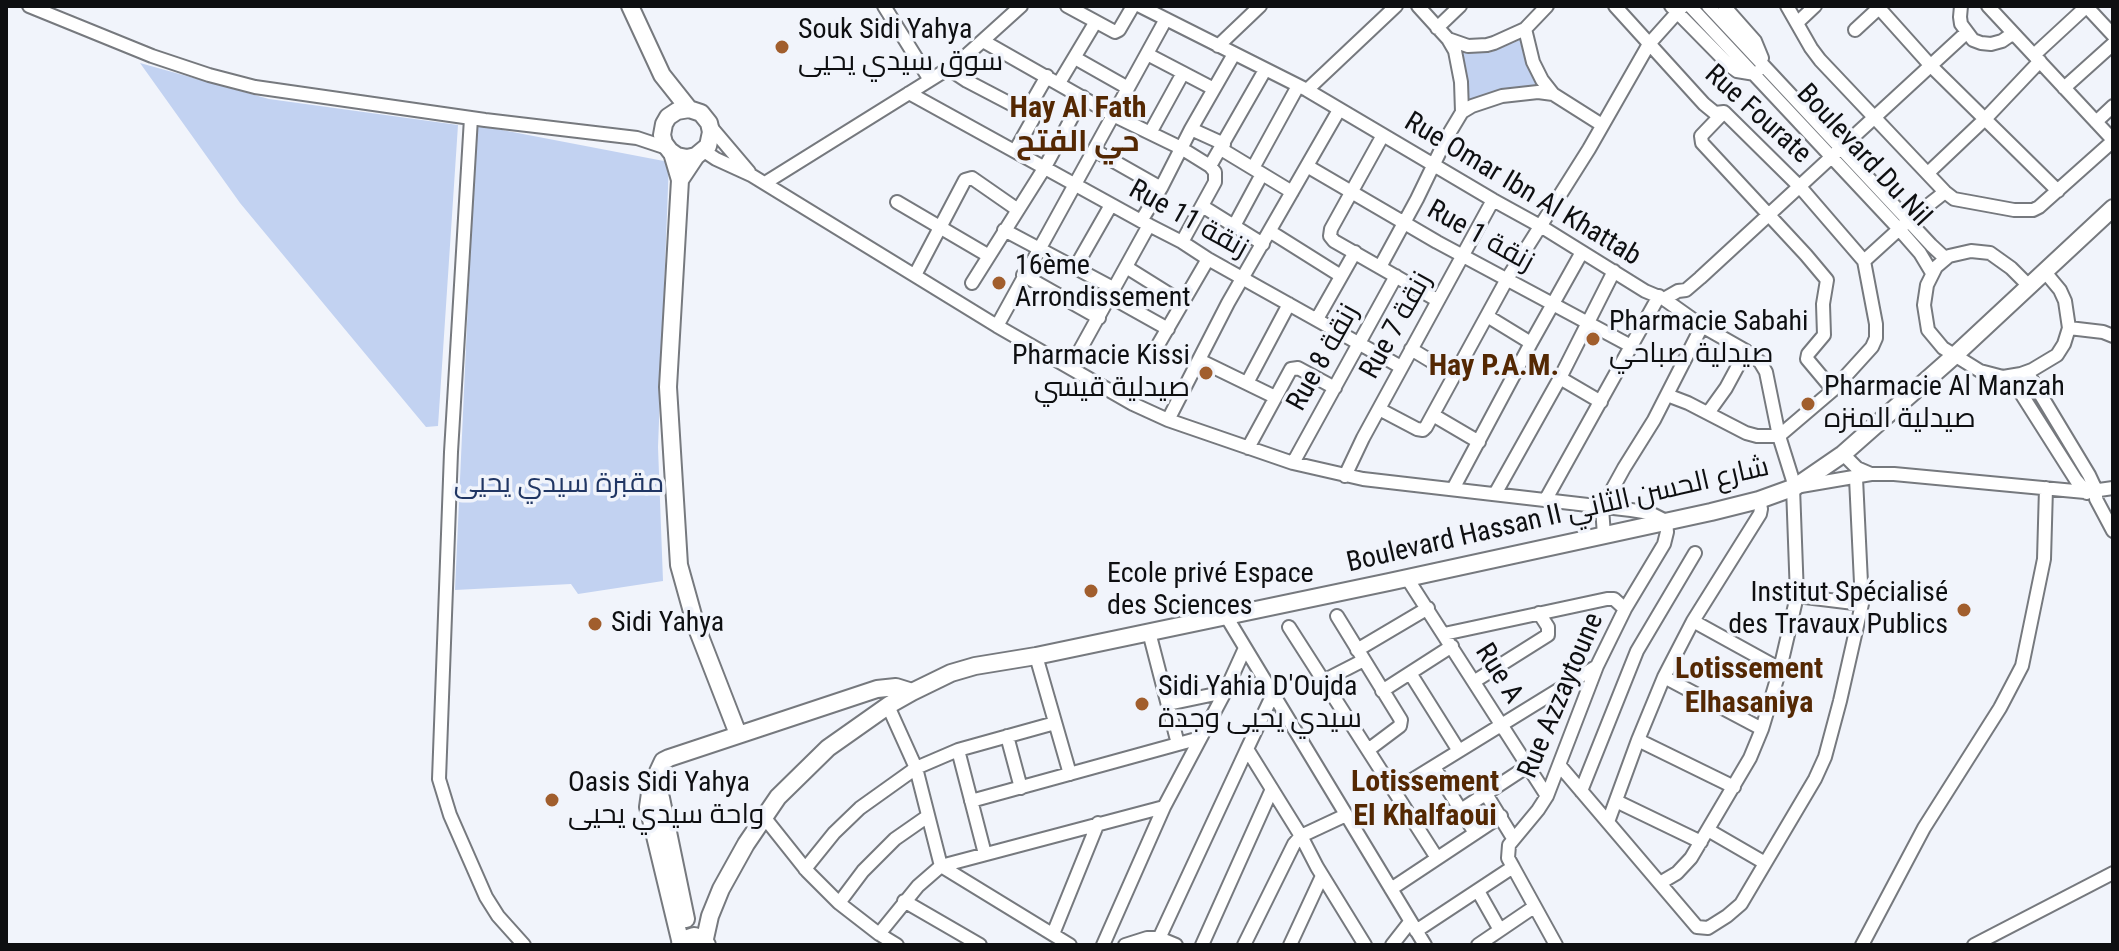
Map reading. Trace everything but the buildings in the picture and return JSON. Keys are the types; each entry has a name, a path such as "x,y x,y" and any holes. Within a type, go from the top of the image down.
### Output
{"main road":[{"path":"630,6 662,75 689,109"},
{"path":"662,75 667,121 662,138 680,180 668,387 679,565 696,626 738,734"},
{"path":"667,121 679,110 689,109 704,115 710,126 711,138 680,180"},
{"path":"669,150 683,158 700,154"},
{"name":"Boulevard Hassan II شارع الحسن الثاني","path":"692,942 778,797 828,748 912,692 951,673 975,666 1036,656 1604,535 1759,500 1794,487 1843,454 2030,287 2113,208"},
{"path":"692,942 674,892 661,798 655,790 656,776 663,761 877,689 896,687 912,692"}],"street":[{"path":"29,6 152,56 255,87 637,138 669,150"},
{"path":"884,6 930,80"},
{"path":"765,183 949,69 1021,6"},
{"path":"1067,6 1115,32 1133,6"},
{"name":"Rue Omar Ibn Al Khattab","path":"1140,6 1302,88 1542,227 1746,351 1760,362 1766,372 1779,436 1794,487 1797,596 1780,669 1750,758 1686,865 1660,883"},
{"path":"997,326 1171,6"},
{"path":"1218,46 1260,6"},
{"path":"1234,226 1258,171 1302,88 1396,6"},
{"path":"1418,6 1448,39 1458,58 1462,112"},
{"path":"1437,28 1460,6"},
{"name":"Rue Fourate","path":"1615,6 1710,110 1724,112 1801,188 1864,261"},
{"name":"Boulevard Du Nil","path":"1690,6 1760,70"},
{"name":"Boulevard Du Nil","path":"1708,6 1760,70 1836,154 1904,225 1945,258"},
{"name":"Boulevard Du Nil","path":"1724,6 1755,41 1760,70"},
{"path":"1787,6 1820,60 1945,192 1961,201 2027,211 2039,207 2113,141 1988,6"},
{"path":"1798,22 1815,6"},
{"path":"1961,6 1960,22 1973,40 1986,44 2002,41 2012,34"},
{"path":"1928,173 1986,118 2087,6 2113,35"},
{"path":"1855,30 1880,7 1931,66 2058,191"},
{"path":"1448,39 1468,46 1487,45 1525,29 1540,8"},
{"path":"1379,409 1417,429 1424,429 1507,279 1542,227 1649,44 1677,8"},
{"name":"Boulevard Du Nil","path":"1677,8 1730,66 1737,71 1760,70"},
{"path":"1059,83 1095,23"},
{"path":"1525,29 1533,62 1553,94 1602,125"},
{"path":"1679,309 1686,290 1801,188 1966,33"},
{"path":"983,41 1210,166 1216,177 1182,242"},
{"path":"2064,88 2113,44"},
{"path":"1147,54 1214,89"},
{"path":"1070,368 1126,267 1181,148 1234,54"},
{"path":"1075,58 1128,88"},
{"path":"949,69 1032,115 1033,119 1015,151"},
{"path":"1210,166 1265,70"},
{"path":"1150,133 1183,73"},
{"path":"1027,111 1047,76"},
{"path":"1380,267 1462,112 1502,96 1538,92 1553,94"},
{"name":"Rue 11 زنقة","path":"909,93 1182,242 1401,367"},
{"path":"972,283 1045,167 1083,97"},
{"path":"2096,122 2113,106"},
{"path":"1168,420 1243,278 1339,110"},
{"path":"1724,112 1701,136 1701,140 1827,280 1823,304 1824,335 1807,359 1833,390"},
{"path":"471,118 451,452 439,779 450,815 486,897 524,945"},
{"path":"637,138 667,121"},
{"path":"710,126 751,175"},
{"path":"1191,129 1292,192"},
{"path":"1383,135 1330,236 1437,300"},
{"path":"1094,150 1161,188"},
{"path":"700,154 751,175 997,326 1133,404 1168,420 1293,463 1345,476 1650,513 1666,521"},
{"name":"Rue 1 زنقة","path":"1307,166 1462,256 1631,346"},
{"path":"915,275 968,178 1018,210"},
{"path":"1667,395 1757,436 1779,436 1833,390 1867,355 1876,338 1864,261 1945,192"},
{"name":"Rue 7 زنقة","path":"1345,476 1493,200"},
{"path":"897,202 989,256"},
{"path":"1075,268 1111,205"},
{"path":"1202,206 1263,244"},
{"name":"Boulevard Du Nil","path":"1904,225 1932,273"},
{"path":"1004,230 1075,268 1168,329"},
{"path":"1271,232 1341,276"},
{"path":"2030,287 1990,253 1971,251 1945,258 1932,273 1925,299 1928,330 1943,348 1985,373 2010,376 2027,372 2057,355 2069,328 2063,295 2045,272"},
{"path":"1317,319 1355,252"},
{"path":"1453,489 1582,252"},
{"path":"1158,345 1208,259"},
{"path":"1126,267 1182,302"},
{"path":"1495,494 1560,378 1614,271"},
{"path":"1023,275 1099,318"},
{"name":"Rue 8 زنقة","path":"1293,463 1396,276"},
{"path":"1546,499 1661,298 1686,290"},
{"path":"1247,383 1289,304"},
{"path":"1487,316 1531,343"},
{"path":"1604,535 1602,508 1667,395 1702,326"},
{"path":"2069,328 2113,336"},
{"path":"1411,349 1454,375"},
{"path":"1708,413 1746,351"},
{"path":"1199,360 1275,397"},
{"path":"1248,448 1294,367 1335,388"},
{"path":"2027,372 2113,531"},
{"path":"2010,376 2092,493"},
{"path":"1560,378 1601,402"},
{"path":"1433,415 1479,442"},
{"path":"1843,454 1857,468 1871,474"},
{"path":"1794,487 1871,474 2092,493 2113,488"},
{"path":"1560,766 1697,927 1708,928 1741,904 1825,757 1862,604 1856,478"},
{"path":"1862,945 1924,828 2000,708 2022,666 2044,559 2046,488"},
{"path":"1608,822 1664,677 1693,621 1760,514 1759,500"},
{"name":"Rue Azzaytoune","path":"1513,838 1547,796 1597,666 1625,609 1664,544 1666,521"},
{"path":"1581,791 1637,651 1695,553"},
{"name":"Rue A","path":"1407,578 1547,796"},
{"path":"1797,596 1862,604"},
{"path":"1444,634 1607,599 1614,599 1625,609"},
{"path":"1323,681 1428,608"},
{"path":"1475,681 1548,635 1548,627 1539,613"},
{"path":"1226,616 1425,945"},
{"path":"1337,616 1401,723 1368,750"},
{"path":"1693,621 1780,669"},
{"path":"1289,627 1437,858"},
{"path":"1149,632 1178,744"},
{"path":"1382,691 1452,646"},
{"path":"1103,945 1164,807 1245,648"},
{"path":"1036,656 1070,774"},
{"path":"1394,791 1597,666"},
{"path":"1410,673 1459,751"},
{"path":"1664,677 1762,729"},
{"path":"1168,704 1225,692"},
{"path":"1158,941 1273,694"},
{"path":"888,706 916,768 941,866 1070,945"},
{"path":"805,869 834,833 860,808 916,768 958,750 1055,723"},
{"path":"1007,736 1021,788"},
{"path":"971,801 1200,738"},
{"path":"1638,740 1734,787"},
{"path":"1247,749 1365,945"},
{"path":"958,750 985,854"},
{"path":"1461,810 1528,766"},
{"path":"1434,767 1475,833"},
{"path":"1202,945 1272,789"},
{"path":"1486,794 1513,838 1507,851 1513,867 1556,945"},
{"path":"1616,801 1701,842"},
{"path":"879,934 904,901 941,866 1164,807"},
{"path":"1244,945 1294,844 1301,836 1346,815"},
{"path":"839,903 863,871 895,839 928,816"},
{"path":"1391,889 1501,816"},
{"path":"764,817 805,869 839,903 897,945"},
{"path":"1053,934 1098,823"},
{"path":"1708,830 1765,863"},
{"path":"1392,945 1413,926 1478,891 1513,867"},
{"path":"1974,945 1992,941 2113,873"},
{"path":"1294,943 1322,876"},
{"path":"1478,891 1499,936"},
{"path":"904,901 980,945"},
{"path":"1478,945 1499,936 1534,907"},
{"path":"1125,945 1147,938 1176,945"}],"green space":[{"path":"1520,40 1526,65 1539,87 1465,103 1458,51 1489,53"},
{"name":"مقبرة سيدي يحيى","path":"140,63 269,99 458,125 438,426 426,427 240,203"},
{"name":"مقبرة سيدي يحيى","path":"476,125 669,162 658,447 663,581 578,594 571,584 455,590"}],"place":[{"name":"Souk Sidi Yahya سوق سيدي يحيى","path":"782,47"},
{"name":"16ème Arrondissement","path":"999,283"},
{"name":"Pharmacie Sabahi صيدلية صباحي","path":"1593,339"},
{"name":"Pharmacie Kissi صيدلية قيسي","path":"1206,373"},
{"name":"Pharmacie Al Manzah صيدلية المنزه","path":"1808,404"},
{"name":"Ecole privé Espace des Sciences","path":"1091,591"},
{"name":"Institut Spécialisé des Travaux Publics","path":"1964,610"},
{"name":"Sidi Yahya","path":"595,624"},
{"name":"Sidi Yahia D'Oujda سيدي يحيى وجدة","path":"1142,704"},
{"name":"Oasis Sidi Yahya واحة سيدي يحيى","path":"552,800"}],"district":[{"name":"Hay Al Fath حي الفتح","path":"1078,126"},
{"name":"Hay P.A.M.","path":"1494,367"},
{"name":"Lotissement Elhasaniya","path":"1749,687"},
{"name":"Lotissement El Khalfaoui","path":"1425,800"}]}
